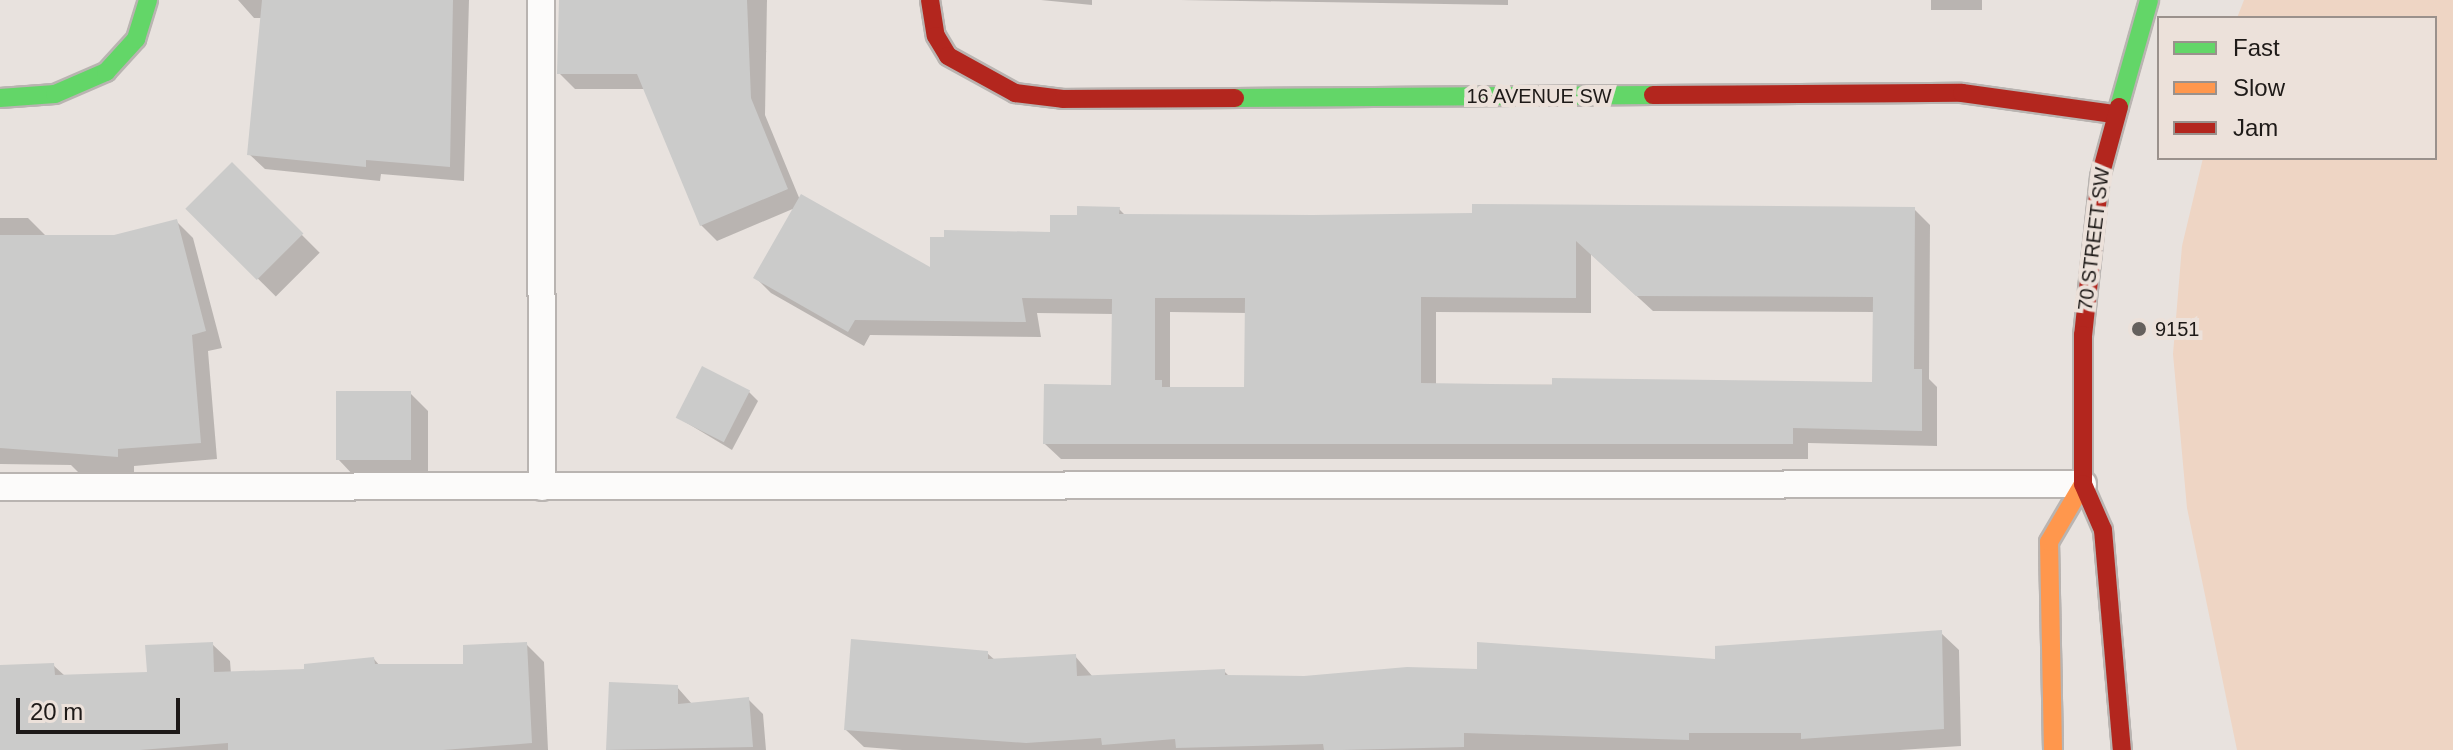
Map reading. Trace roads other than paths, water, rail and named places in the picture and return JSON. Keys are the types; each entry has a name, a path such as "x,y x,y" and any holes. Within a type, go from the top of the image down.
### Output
{"street":[{"path":"0,98 55,94 106,72 136,39 148,0"},
{"name":"16 AVENUE SW","path":"930,0 936,36 948,56 967,71 1015,93 1063,99 1962,93 2114,114"},
{"name":"70 STREET SW","path":"2122,750 2103,530 2083,484 2087,269 2114,114 2149,0"},
{"name":"70 STREET SW","path":"2053,750 2049,542 2083,484"}],"lane":[{"path":"541,0 542,487"},
{"path":"0,487 2083,484"}],"place":[{"name":"9151","path":"2139,329"}]}
